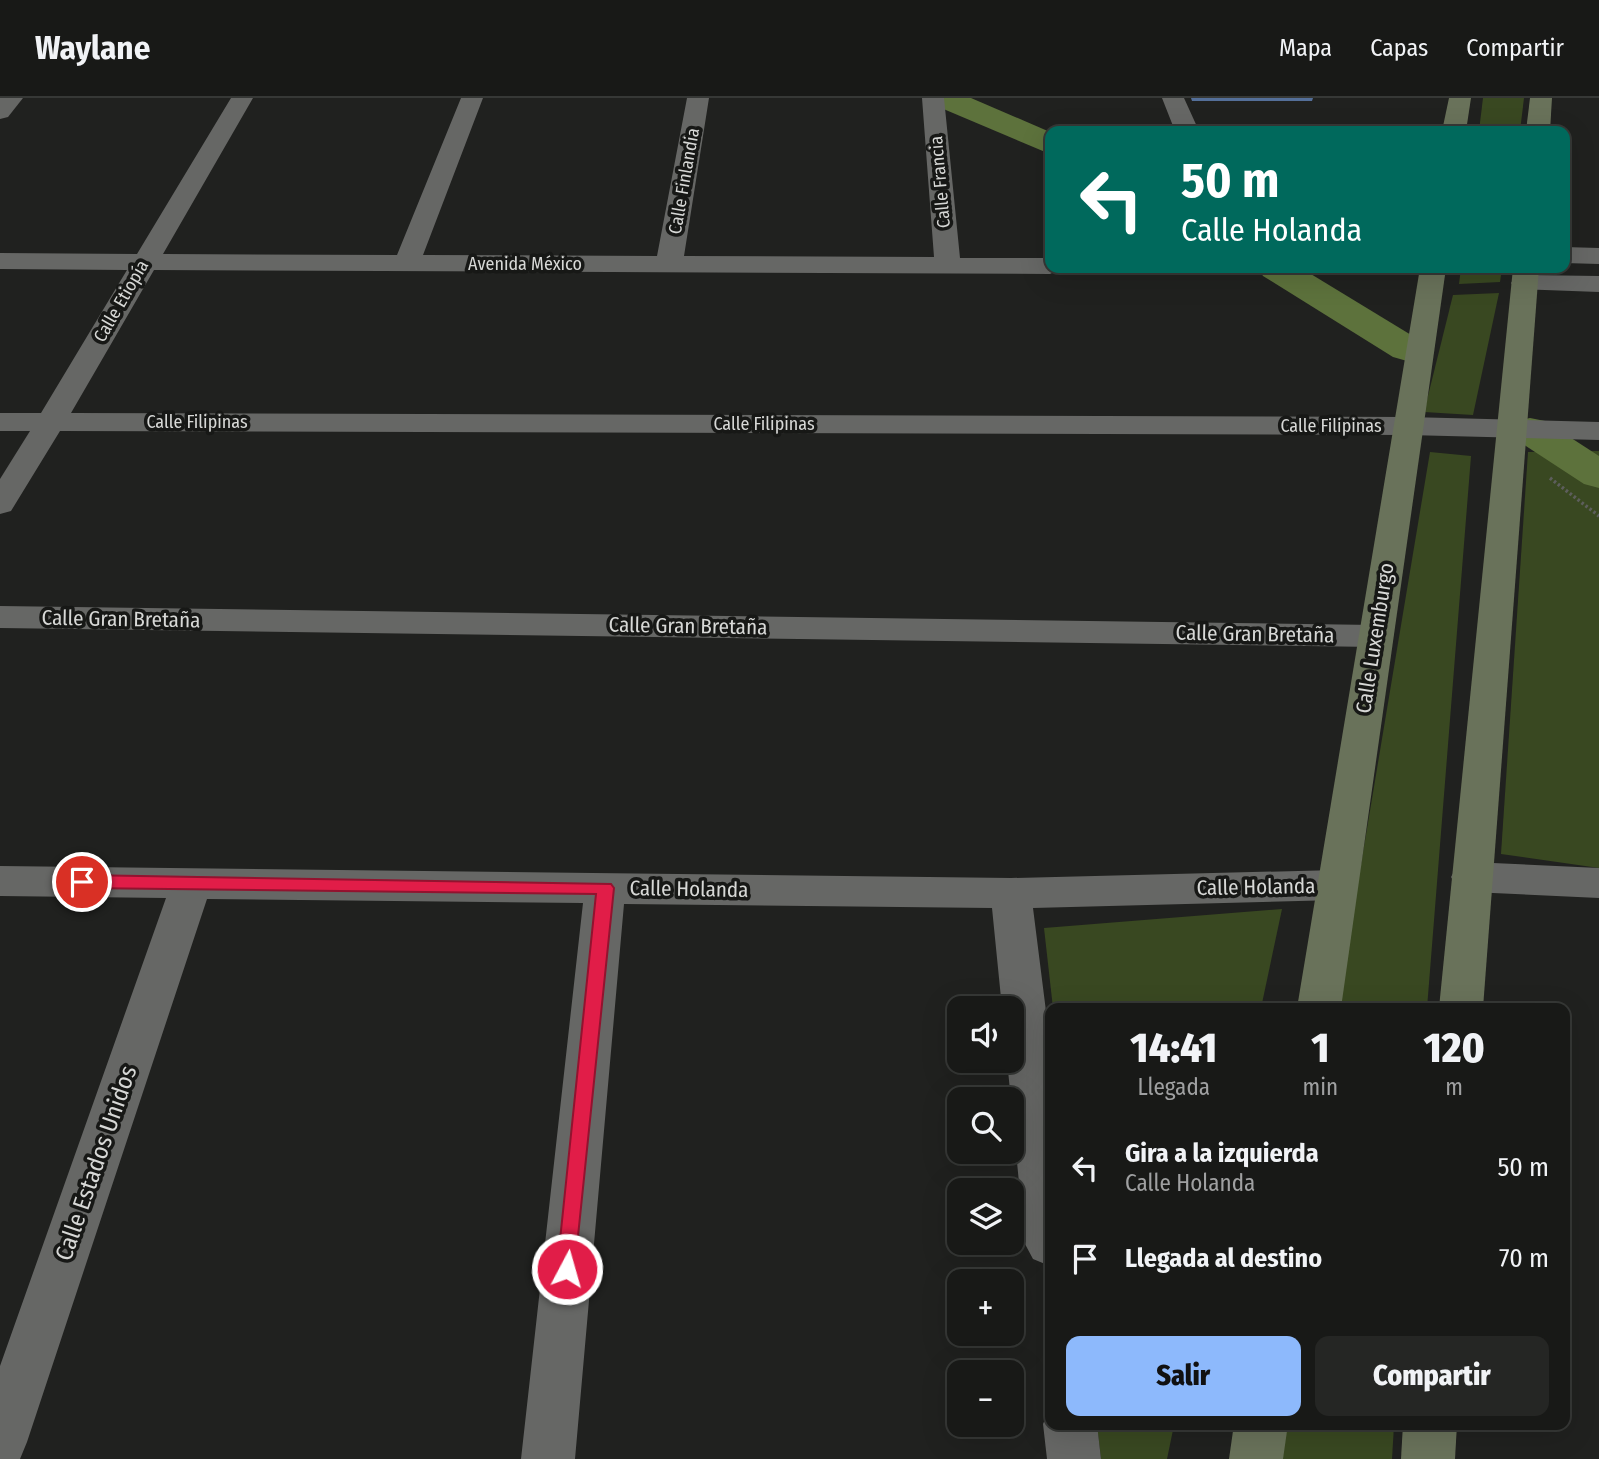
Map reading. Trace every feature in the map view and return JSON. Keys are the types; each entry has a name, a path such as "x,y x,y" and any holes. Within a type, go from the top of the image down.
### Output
{"street":[{"path":"0,112 12,98"},
{"name":"Calle Etiopía","path":"0,504 52,422 143,262 242,98"},
{"path":"407,263 472,98"},
{"name":"Calle Finlandia","path":"669,265 698,98"},
{"path":"1174,98 1185,126"},
{"path":"1455,126 1460,98"},
{"path":"1538,126 1541,98"},
{"name":"Calle Francia","path":"934,110 948,266"},
{"path":"1570,255 1599,256"},
{"name":"Avenida México","path":"0,261 1045,266"},
{"name":"Calle Luxemburgo","path":"1320,1003 1432,273"},
{"path":"1461,1003 1471,877 1519,431 1525,276 1599,284"},
{"name":"Calle Filipinas","path":"0,422 1408,426 1596,431"},
{"name":"Calle Gran Bretaña","path":"0,617 1375,636"},
{"path":"1471,877 1599,883"},
{"name":"Calle Holanda","path":"0,881 1011,893 1337,885"},
{"name":"Calle Estados Unidos","path":"0,1442 192,883"},
{"path":"548,1459 605,888"},
{"path":"1011,893 1045,1199"},
{"path":"1071,1430 1074,1459"},
{"path":"1256,1459 1260,1430"},
{"path":"1427,1459 1429,1430"}],"path":[{"path":"1549,477 1599,516"}],"green space":[{"path":"1483,98 1524,98 1521,126 1480,126"},
{"path":"1460,273 1501,273 1500,282 1459,284"},
{"path":"1499,293 1473,415 1424,412 1453,295"},
{"path":"1599,451 1599,868 1501,854 1528,452"},
{"path":"1430,452 1471,456 1427,1003 1338,1003"},
{"path":"1282,909 1262,1003 1052,1003 1044,928"},
{"path":"1098,1430 1173,1430 1167,1459 1101,1459"},
{"path":"1267,1430 1394,1430 1392,1459 1262,1459"}],"waterway":[{"path":"945,98 1045,142"},
{"path":"1284,273 1407,349"},
{"path":"1530,430 1599,475"}],"route":[{"path":"82,882 605,888 567,1269"}]}
